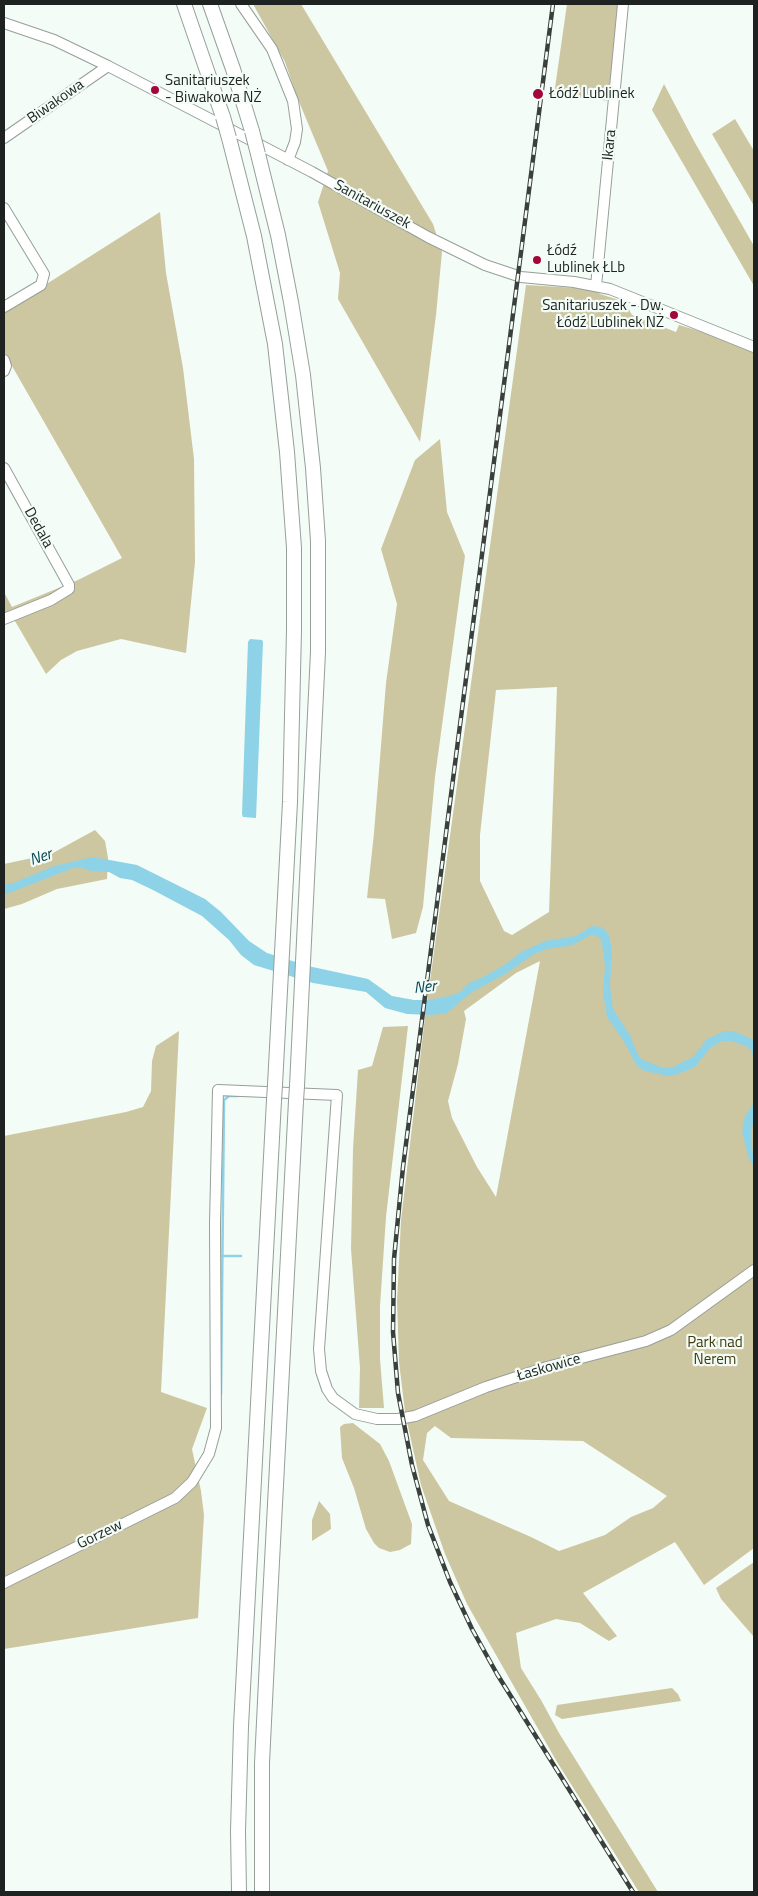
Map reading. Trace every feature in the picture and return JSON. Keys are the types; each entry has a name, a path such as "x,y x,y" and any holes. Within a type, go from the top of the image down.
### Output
{"highway":[{"path":"184,4 223,118 254,236 275,344 287,452 293,538 294,650 290,802 242,1717 238,1892"},
{"path":"210,4 252,131 278,235 297,338 313,468 317,532 318,652 262,1763 262,1892"}],"street":[{"path":"241,4 272,49 293,101 297,129 295,142 288,160"},
{"name":"Ikara","path":"596,286 623,4"},
{"name":"Sanitariuszek","path":"4,23 64,45 108,66 484,265 520,277 596,286 615,291 754,347"},
{"name":"Biwakowa","path":"4,138 108,66"},
{"path":"4,208 44,274 44,279 41,285 4,307"},
{"path":"4,360 6,366 4,371"},
{"name":"Dedala","path":"4,468 69,585 69,589 51,600 4,619"},
{"name":"Gorzew","path":"4,1583 175,1498 192,1482 209,1454 216,1428 215,1224 218,1090 337,1095 319,1349 321,1371 333,1398"},
{"name":"Łaskowice","path":"333,1398 355,1414 376,1419 398,1419 419,1415 486,1387 547,1367 660,1336 754,1270"}],"green space":[{"path":"253,4 301,4 433,224 442,252 420,442 338,299 340,273 318,202 328,171 297,97 285,62"},
{"path":"567,4 618,4 611,101 554,95"},
{"path":"664,84 754,246 754,286 652,110"},
{"path":"735,119 754,151 754,206 712,134"},
{"path":"160,212 166,273 183,368 194,459 195,562 186,653 121,639 77,651 61,660 46,674 12,616 4,617 4,592 12,607 78,580 122,558 4,352 4,311"},
{"name":"Park nad Nerem","path":"526,285 595,289 600,294 625,302 632,315 676,332 679,325 706,333 754,353 754,1548 704,1585 675,1542 583,1593 617,1636 609,1641 580,1623 556,1619 516,1633 521,1668 658,1892 639,1892 557,1762 467,1604 445,1554 421,1485 407,1422 415,1413 414,1411 405,1412 399,1362 397,1301 401,1220 425,1017","holes":["557,687 549,912 512,935 504,931 480,881 480,835 496,690","540,961 496,1197 477,1167 452,1118 448,1101 458,1064 466,1019 464,1011 516,973","435,1426 451,1438 583,1441 667,1496 653,1508 631,1517 605,1535 559,1551 449,1501 423,1460 427,1433"]},
{"path":"440,439 447,512 465,556 435,777 423,907 416,933 392,939 385,899 367,898 386,683 397,604 381,549 415,460"},
{"path":"95,830 105,841 108,858 107,879 57,889 22,904 4,909 4,864 51,854"},
{"path":"408,1026 386,1217 380,1306 380,1359 384,1408 359,1408 360,1368 351,1249 353,1149 358,1070 372,1066 383,1027"},
{"path":"179,1031 161,1392 207,1408 192,1449 204,1515 198,1618 4,1649 4,1136 143,1107 151,1091 152,1061 156,1046"},
{"path":"353,1423 380,1444 389,1461 412,1524 411,1544 400,1550 390,1552 379,1548 366,1529 354,1488 342,1458 340,1427 344,1424"},
{"path":"319,1501 330,1514 331,1529 312,1541 312,1520"},
{"path":"754,1562 754,1637 721,1599 716,1588"},
{"path":"672,1688 678,1694 681,1701 562,1719 555,1715 557,1705"}],"water":[{"path":"250,639 262,640 263,642 256,818 243,817 242,814 248,642"},
{"path":"93,857 137,865 205,899 221,912 249,941 267,953 308,966 368,979 392,996 414,1000 429,1000 453,995 460,992 469,983 506,964 521,952 545,941 576,936 592,926 602,927 609,935 612,951 610,986 613,1009 631,1037 641,1059 663,1068 673,1067 693,1057 707,1039 725,1031 733,1031 754,1041 754,1065 752,1051 748,1047 732,1041 722,1041 710,1048 695,1067 678,1074 669,1076 645,1071 637,1066 623,1040 607,1017 603,992 605,967 603,950 601,939 595,935 590,935 573,945 547,949 534,954 507,973 472,992 447,1013 431,1015 407,1014 385,1008 366,992 313,983 254,965 241,955 229,940 202,916 132,880 120,878 109,872 91,871 80,867 73,868 4,895 4,884 13,883 54,866"},
{"path":"754,1103 751,1134 754,1167 748,1156 742,1131 745,1116"}],"waterway":[{"path":"221,1394 224,1100 229,1096 238,1096"},
{"path":"222,1256 241,1256"}],"railway":[{"path":"553,4 403,1167 394,1259 393,1332 398,1393 412,1465 428,1525 450,1582 472,1629 497,1674 633,1892"}],"place":[{"name":"Sanitariuszek - Biwakowa NŻ","path":"155,90"},
{"name":"Łódź Lublinek","path":"538,94"},
{"name":"Łódź Lublinek ŁLb","path":"537,260"},
{"name":"Sanitariuszek - Dw. Łódź Lublinek NŻ","path":"674,315"}],"water label":[{"name":"Ner","path":"41,858"},
{"name":"Ner","path":"425,988"}]}
